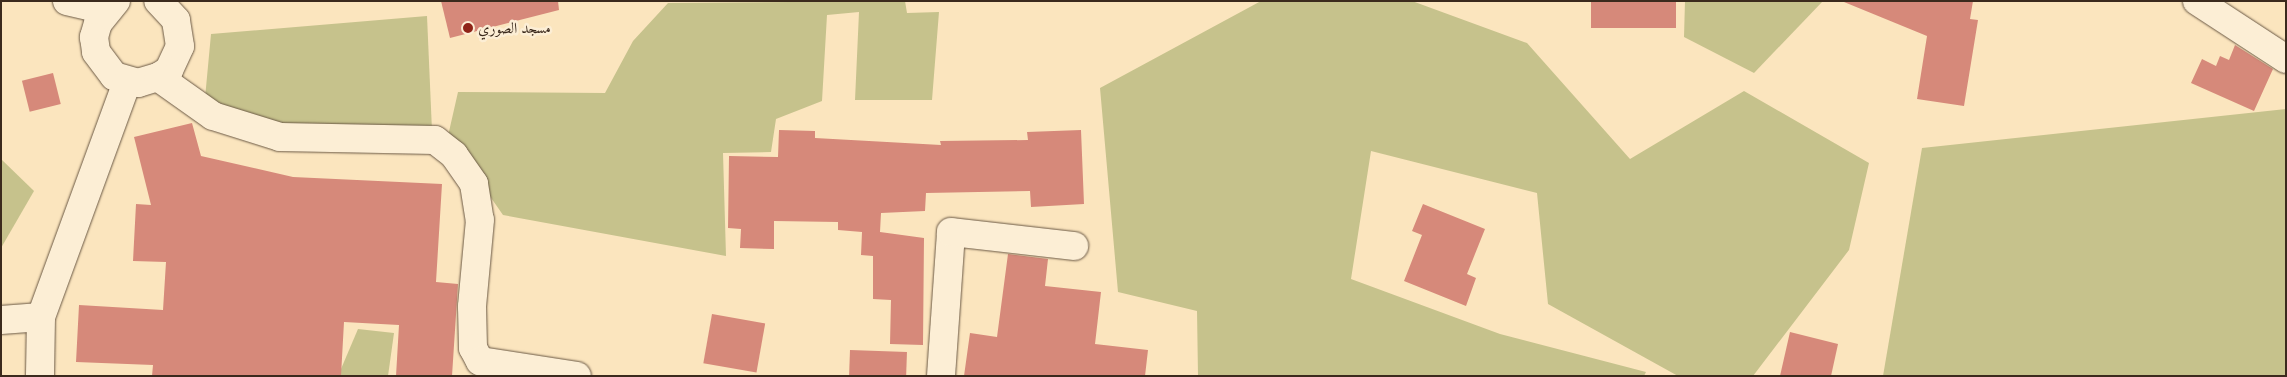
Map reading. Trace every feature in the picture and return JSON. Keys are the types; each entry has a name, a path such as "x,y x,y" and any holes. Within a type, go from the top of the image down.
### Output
{"street":[{"path":"67,1 111,6 96,30 96,52 114,76 128,82 138,83 158,78 169,70 180,46 180,32 168,4"},
{"path":"2197,1 2286,59"},
{"path":"158,78 213,116 280,137 435,140 454,155 474,184 480,220 472,307 473,348 480,361 577,376"},
{"path":"40,376 41,317 128,82"},
{"path":"940,376 951,232 1074,246"},
{"path":"1,320 41,317"}],"shaded area":[{"path":"905,1 907,13 939,12 932,100 855,100 859,12 827,15 822,101 776,119 771,152 723,153 726,256 503,215 448,136 458,92 605,93 633,41 668,3"},
{"path":"1261,1 1412,1 1527,43 1630,159 1744,91 1869,163 1849,250 1753,376 1678,376 1548,304 1537,193 1371,151 1351,279 1500,334 1646,372 1644,376 1198,376 1197,311 1118,292 1100,88"},
{"path":"1685,1 1823,1 1754,73 1684,37"},
{"path":"427,16 432,131 278,127 205,98 211,34"},
{"path":"2286,109 2286,376 1883,376 1922,148"},
{"path":"1,159 34,191 1,248"},
{"path":"358,329 394,333 388,376 338,376"}],"building":[{"name":"مسجد الصوري","path":"441,1 558,1 559,10 450,38"},
{"path":"1591,1 1676,1 1676,28 1591,28"},
{"path":"1973,1 1970,19 1978,20 1964,106 1917,99 1927,36 1844,2"},
{"path":"2235,45 2273,69 2254,111 2191,83 2202,59 2216,66 2220,56 2229,60"},
{"path":"53,73 61,104 30,112 22,81"},
{"path":"192,123 201,156 293,177 442,184 436,282 458,284 452,376 396,376 399,325 344,322 341,376 152,376 153,365 76,362 79,305 163,310 166,262 133,261 136,204 151,205 134,137"},
{"path":"779,130 815,131 815,138 941,145 940,141 1028,140 1027,132 1081,130 1084,204 1031,207 1030,191 926,193 925,211 881,213 880,232 924,238 923,345 890,344 891,300 873,299 873,256 861,255 862,232 838,230 838,222 774,221 774,249 740,248 741,229 728,228 729,156 778,157"},
{"path":"1423,204 1485,229 1467,274 1476,278 1466,306 1404,281 1422,235 1412,231"},
{"path":"1008,254 1048,259 1045,286 1101,292 1095,344 1148,350 1145,376 964,376 970,333 997,337"},
{"path":"712,314 765,323 756,373 703,363"},
{"path":"1790,332 1838,344 1831,376 1780,376"},
{"path":"850,350 907,352 906,376 849,376"}],"place":[{"name":"مسجد الصوري","path":"468,28"}]}
